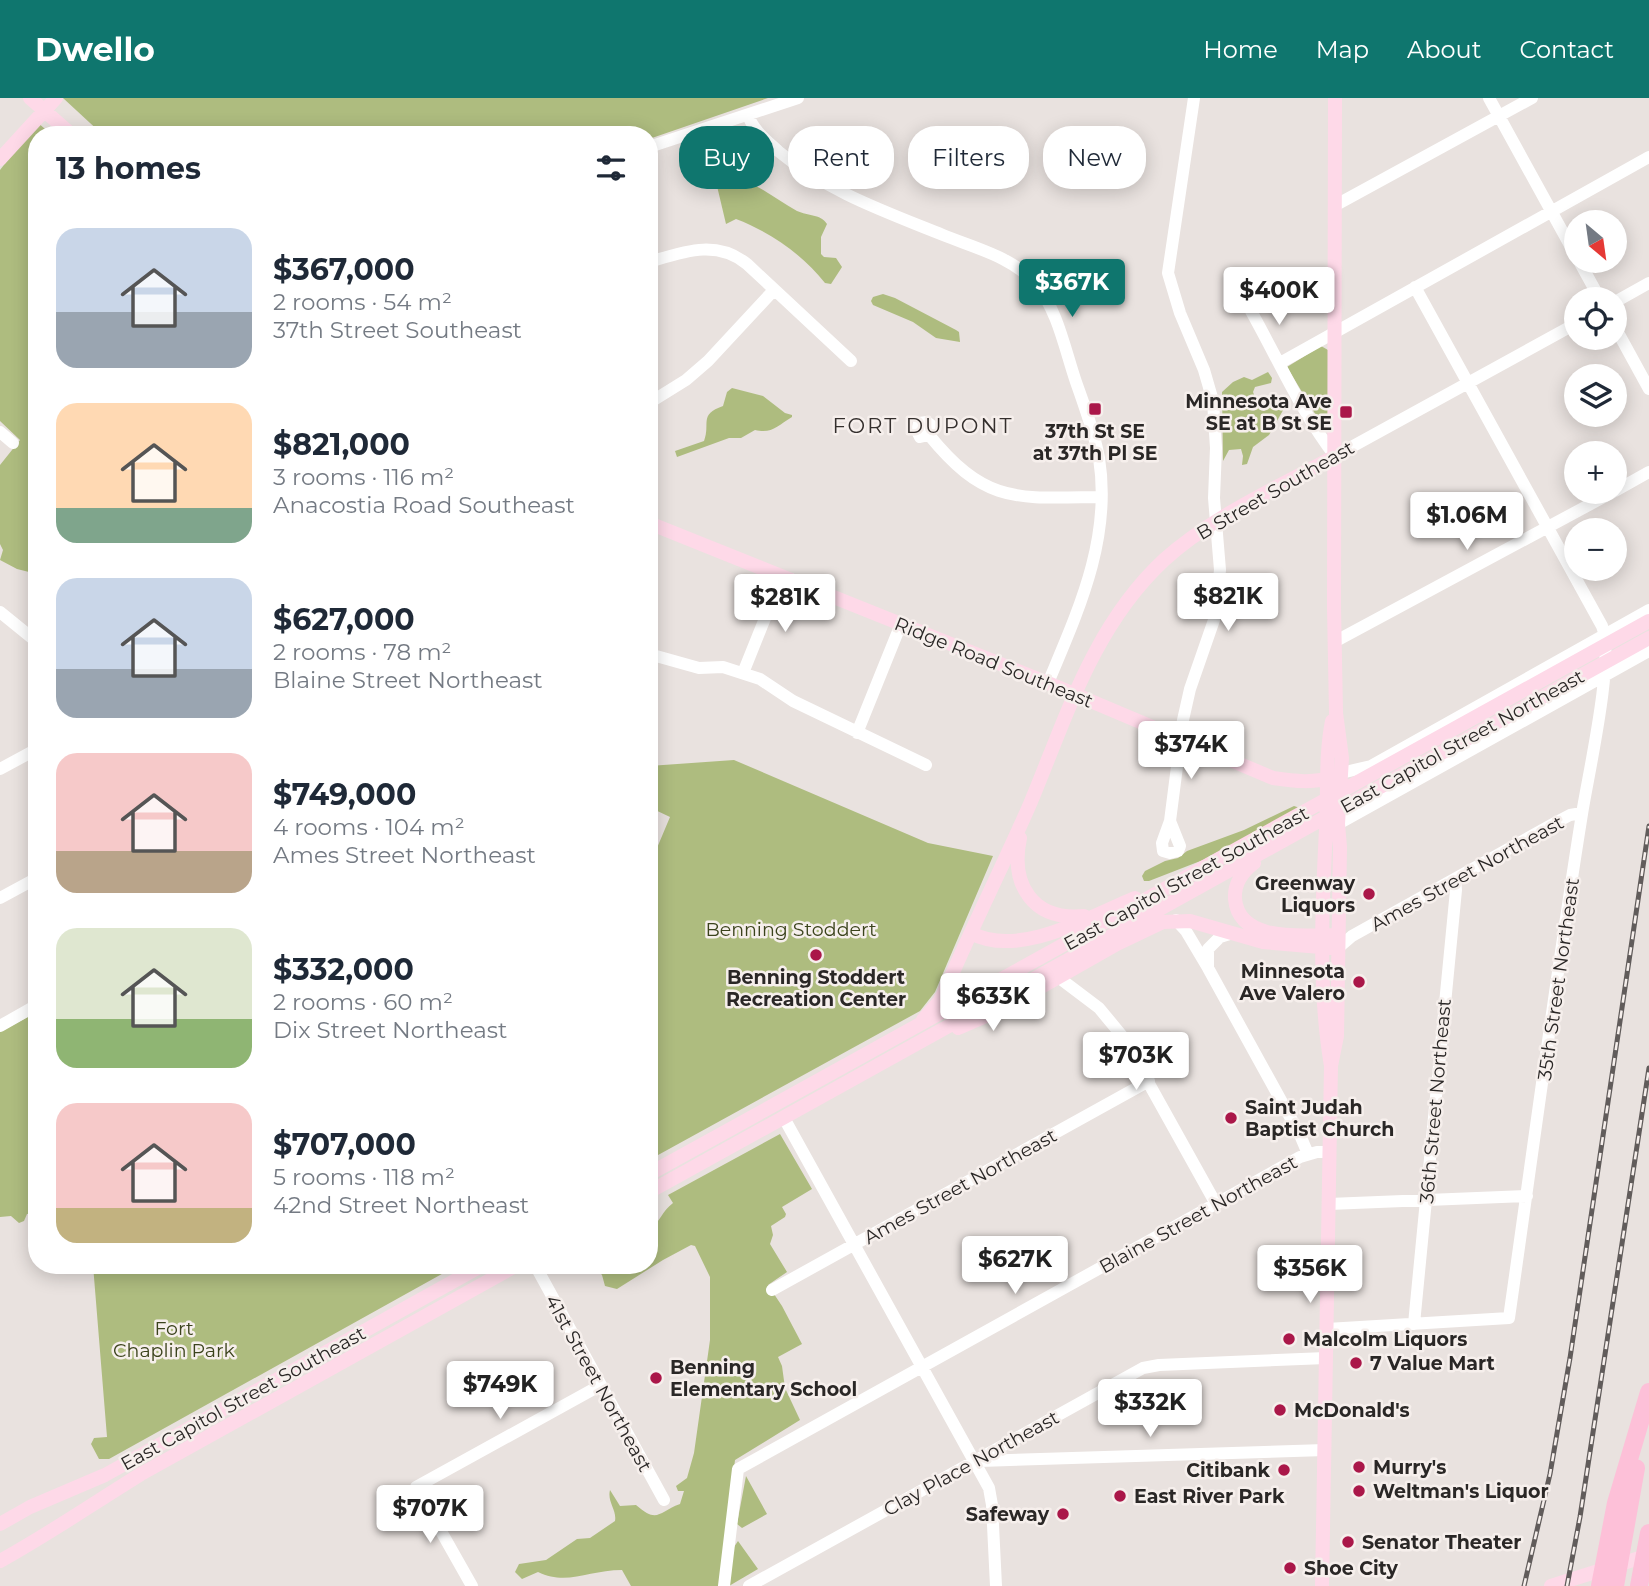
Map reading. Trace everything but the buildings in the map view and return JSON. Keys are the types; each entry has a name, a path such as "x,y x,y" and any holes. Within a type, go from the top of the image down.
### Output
{"highway":[{"path":"1610,1583 1649,1394"},
{"path":"1610,1583 1647,1532"},
{"path":"1639,1586 1647,1532"}],"main road":[{"path":"30,98 62,126"},
{"path":"30,126 57,98"},
{"path":"1331,1066 1338,1036 1343,940 1334,824 1332,723 1336,713 1338,98"},
{"path":"0,159 28,128"},
{"name":"B Street Southeast","path":"905,1042 939,1002 1029,806 1075,694 1106,629 1132,593 1172,553 1216,522 1337,455"},
{"name":"Ridge Road Southeast","path":"658,527 1075,694 1273,778 1293,781 1334,776"},
{"name":"East Capitol Street Southeast","path":"658,1169 905,1042 1210,865 1649,621"},
{"name":"East Capitol Street Northeast","path":"658,1187 784,1118 905,1042 1311,825 1649,638"},
{"path":"1029,806 1016,862 1019,879 1027,894 1041,908 1061,915 1082,916 1106,910"},
{"path":"1322,1586 1331,1066 1324,1028 1323,941 1334,824"},
{"path":"1311,825 1278,845 1242,874 1236,889 1236,902 1242,917 1255,928 1323,941"},
{"path":"971,933 993,939 1034,937 1060,930 1210,865"},
{"name":"East Capitol Street Northeast","path":"905,1042 979,1020 1151,926 1176,920 1190,921 1275,944 1323,941"},
{"name":"Ames Street Northeast","path":"1323,941 1343,940"},
{"name":"East Capitol Street Southeast","path":"0,1524 30,1507 105,1475 468,1274"},
{"path":"0,1561 43,1537 141,1474 501,1274"},
{"path":"1551,1586 1649,1555"},
{"path":"1610,1583 1649,1570"}],"street":[{"path":"658,144 799,98"},
{"path":"1170,821 1179,738 1190,689 1212,629 1218,601 1220,570 1214,487 1216,440 1213,401 1168,273 1194,98"},
{"path":"1489,98 1564,234"},
{"path":"1338,204 1532,98"},
{"path":"748,115 754,128 776,149 827,184 876,208 1001,258 1033,281 1043,294 1091,423 1099,460 1101,497 1100,527 1091,574 1048,683"},
{"path":"1280,363 1649,157"},
{"path":"658,260 697,249 720,250 742,260 851,360"},
{"path":"1627,295 1649,283"},
{"path":"1415,287 1548,527 1605,637"},
{"path":"658,397 702,367 775,290"},
{"path":"1249,302 1251,311 1320,436 1337,455"},
{"name":"B Street Southeast","path":"1337,455 1564,330"},
{"path":"1627,349 1649,389"},
{"path":"0,432 13,443"},
{"path":"929,435 947,458 965,474 996,490 1023,497 1101,497"},
{"path":"1627,484 1649,472"},
{"path":"1336,641 1590,504"},
{"path":"746,674 787,578"},
{"path":"1334,776 1371,766 1649,610"},
{"path":"0,612 28,635"},
{"path":"857,733 901,624"},
{"name":"35th Street Northeast","path":"1415,1324 1509,1318 1604,673 1605,637"},
{"name":"East Capitol Street Northeast","path":"1334,824 1604,673 1649,651"},
{"path":"658,657 699,668 723,667 760,679 793,701 926,765"},
{"path":"0,769 28,754"},
{"name":"Ames Street Northeast","path":"1343,940 1570,816 1582,813"},
{"name":"36th Street Northeast","path":"1415,1324 1455,879"},
{"path":"0,898 28,883"},
{"path":"1176,920 1186,931 1208,968 1308,1154"},
{"path":"1208,968 1208,949 1220,937 1233,933"},
{"path":"1058,977 1108,1017 1123,1037 1216,1204"},
{"path":"0,1026 28,1010"},
{"name":"Ames Street Northeast","path":"772,1290 1149,1082"},
{"path":"784,1118 989,1488 996,1586"},
{"name":"Blaine Street Northeast","path":"724,1586 738,1469 1308,1154 1329,1152"},
{"path":"1329,1204 1527,1196"},
{"name":"41st Street Northeast","path":"540,1274 664,1500"},
{"path":"1327,1329 1415,1324"},
{"name":"Clay Place Northeast","path":"749,1586 1146,1367 1326,1358"},
{"path":"472,1586 416,1487 601,1385"},
{"path":"975,1461 1325,1450"}],"green space":[{"path":"63,98 768,98 687,126 679,126 679,129 658,136 658,126 93,126"},
{"path":"28,134 28,572 0,560 3,550 0,544 0,465 20,440 0,421 0,170"},
{"path":"718,189 762,189 797,211 824,221 827,224 821,237 821,254 824,257 836,258 842,267 831,284 825,283 796,253 761,230 736,219 726,224"},
{"path":"883,294 956,330 959,332 960,342 936,338 913,322 873,305 873,297"},
{"path":"1321,346 1328,350 1328,424 1323,427 1287,367"},
{"path":"1268,372 1272,378 1271,383 1255,387 1253,392 1260,410 1264,411 1281,397 1285,398 1286,405 1269,435 1253,447 1247,464 1242,465 1241,449 1229,450 1223,461 1222,392 1244,377 1252,380"},
{"path":"732,388 763,396 792,417 770,430 755,430 741,438 729,438 677,457 675,451 704,441 708,416 723,406 727,392"},
{"name":"Benning Stoddert","path":"734,760 928,843 993,856 935,992 920,1011 658,1155 658,846 670,817 658,811 658,765"},
{"path":"1294,806 1300,808 1203,860 1144,881 1142,876 1145,871 1165,861 1244,830"},
{"path":"28,1017 28,1214 24,1221 19,1223 11,1216 0,1217 0,1032"},
{"path":"780,1134 812,1189 782,1207 786,1214 771,1226 773,1235 770,1244 787,1272 768,1285 802,1344 778,1357 785,1388 800,1420 735,1460 720,1586 631,1586 622,1570 569,1578 538,1572 522,1579 515,1572 519,1564 546,1560 577,1539 590,1538 615,1521 610,1490 620,1506 636,1505 654,1515 680,1504 684,1491 678,1491 676,1486 687,1478 694,1453 710,1340 710,1277 695,1246 691,1245 658,1263 658,1221 673,1203 668,1195"},
{"name":"Fort Chaplin Park","path":"94,1274 442,1274 109,1459 99,1459 91,1444 94,1438 107,1437"},
{"path":"641,1274 617,1289 605,1286 602,1275"},
{"path":"746,1476 767,1514 742,1528 737,1524"},
{"path":"738,1541 758,1569 729,1586 734,1547"}],"railway":[{"path":"1524,1586 1550,1474 1570,1358 1649,826"},
{"path":"1567,1586 1649,1068"}],"place":[{"name":"37th St SE at 37th Pl SE","path":"1095,409"},
{"name":"Minnesota Ave SE at B St SE","path":"1346,412"},
{"name":"Greenway Liquors","path":"1369,894"},
{"name":"Benning Stoddert Recreation Center","path":"816,955"},
{"name":"Minnesota Ave Valero","path":"1359,982"},
{"name":"Saint Judah Baptist Church","path":"1231,1118"},
{"name":"Malcolm Liquors","path":"1289,1339"},
{"name":"7 Value Mart","path":"1356,1363"},
{"name":"Benning Elementary School","path":"656,1378"},
{"name":"McDonald's","path":"1280,1410"},
{"name":"Murry's","path":"1359,1467"},
{"name":"Citibank","path":"1284,1470"},
{"name":"Weltman's Liquor","path":"1359,1491"},
{"name":"East River Park","path":"1120,1496"},
{"name":"Safeway","path":"1063,1514"},
{"name":"Senator Theater","path":"1348,1542"},
{"name":"Shoe City","path":"1290,1568"}],"district":[{"name":"FORT DUPONT","path":"923,426"}]}
